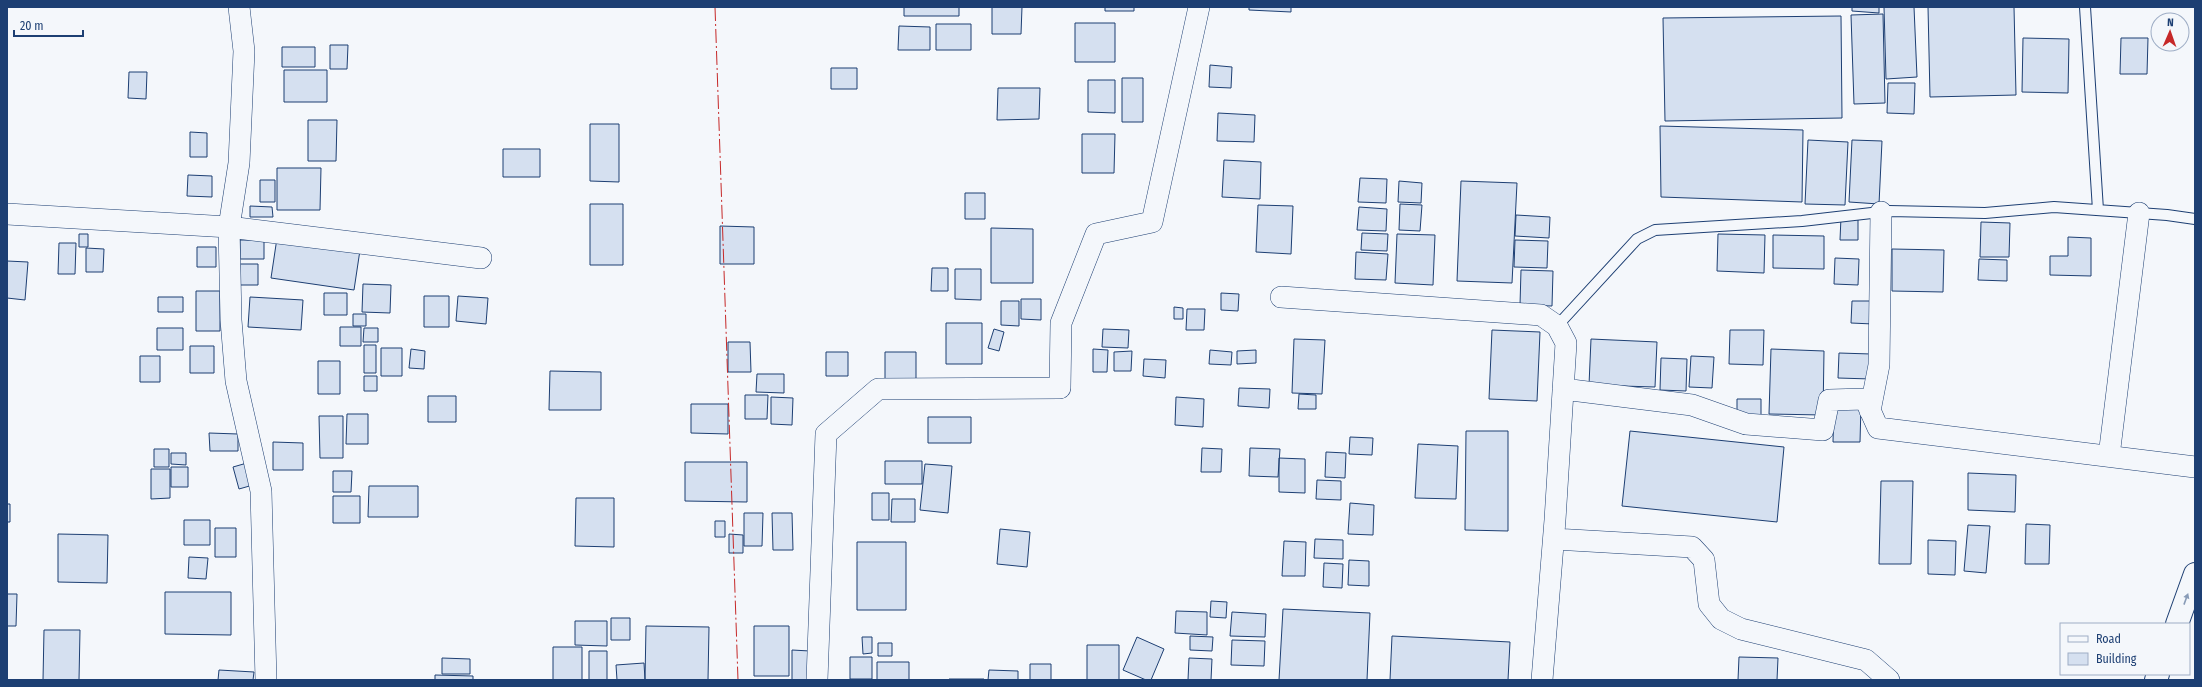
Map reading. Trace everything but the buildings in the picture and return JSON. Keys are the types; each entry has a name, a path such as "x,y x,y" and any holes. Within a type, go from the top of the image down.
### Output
{"highway":[{"path":"2177,623 2195,574"}],"street":[{"path":"239,7 244,51 239,163 229,227 230,320 236,381 261,491 266,680"},
{"path":"817,680 826,434 878,389 1060,388 1061,323 1096,234 1152,222 1199,7"},
{"path":"1870,411 1879,365 1881,212"},
{"path":"2109,456 2139,213"},
{"path":"7,214 229,227 481,258"},
{"path":"1281,297 1540,315 1557,326 1566,342 1554,539 1542,680"},
{"path":"1563,389 1692,405 1746,424 1823,430 1829,400 1865,399 1878,428 2195,467"},
{"path":"1554,539 1692,547 1704,560 1709,604 1721,619 1742,629 1866,660 1889,680"}],"lane":[{"path":"2085,7 2098,210"},
{"path":"1557,326 1637,239 1655,230 1802,221 1881,212 1985,213 2054,207 2139,213 2195,219"}],"power":[{"path":"715,7 738,680"}]}
